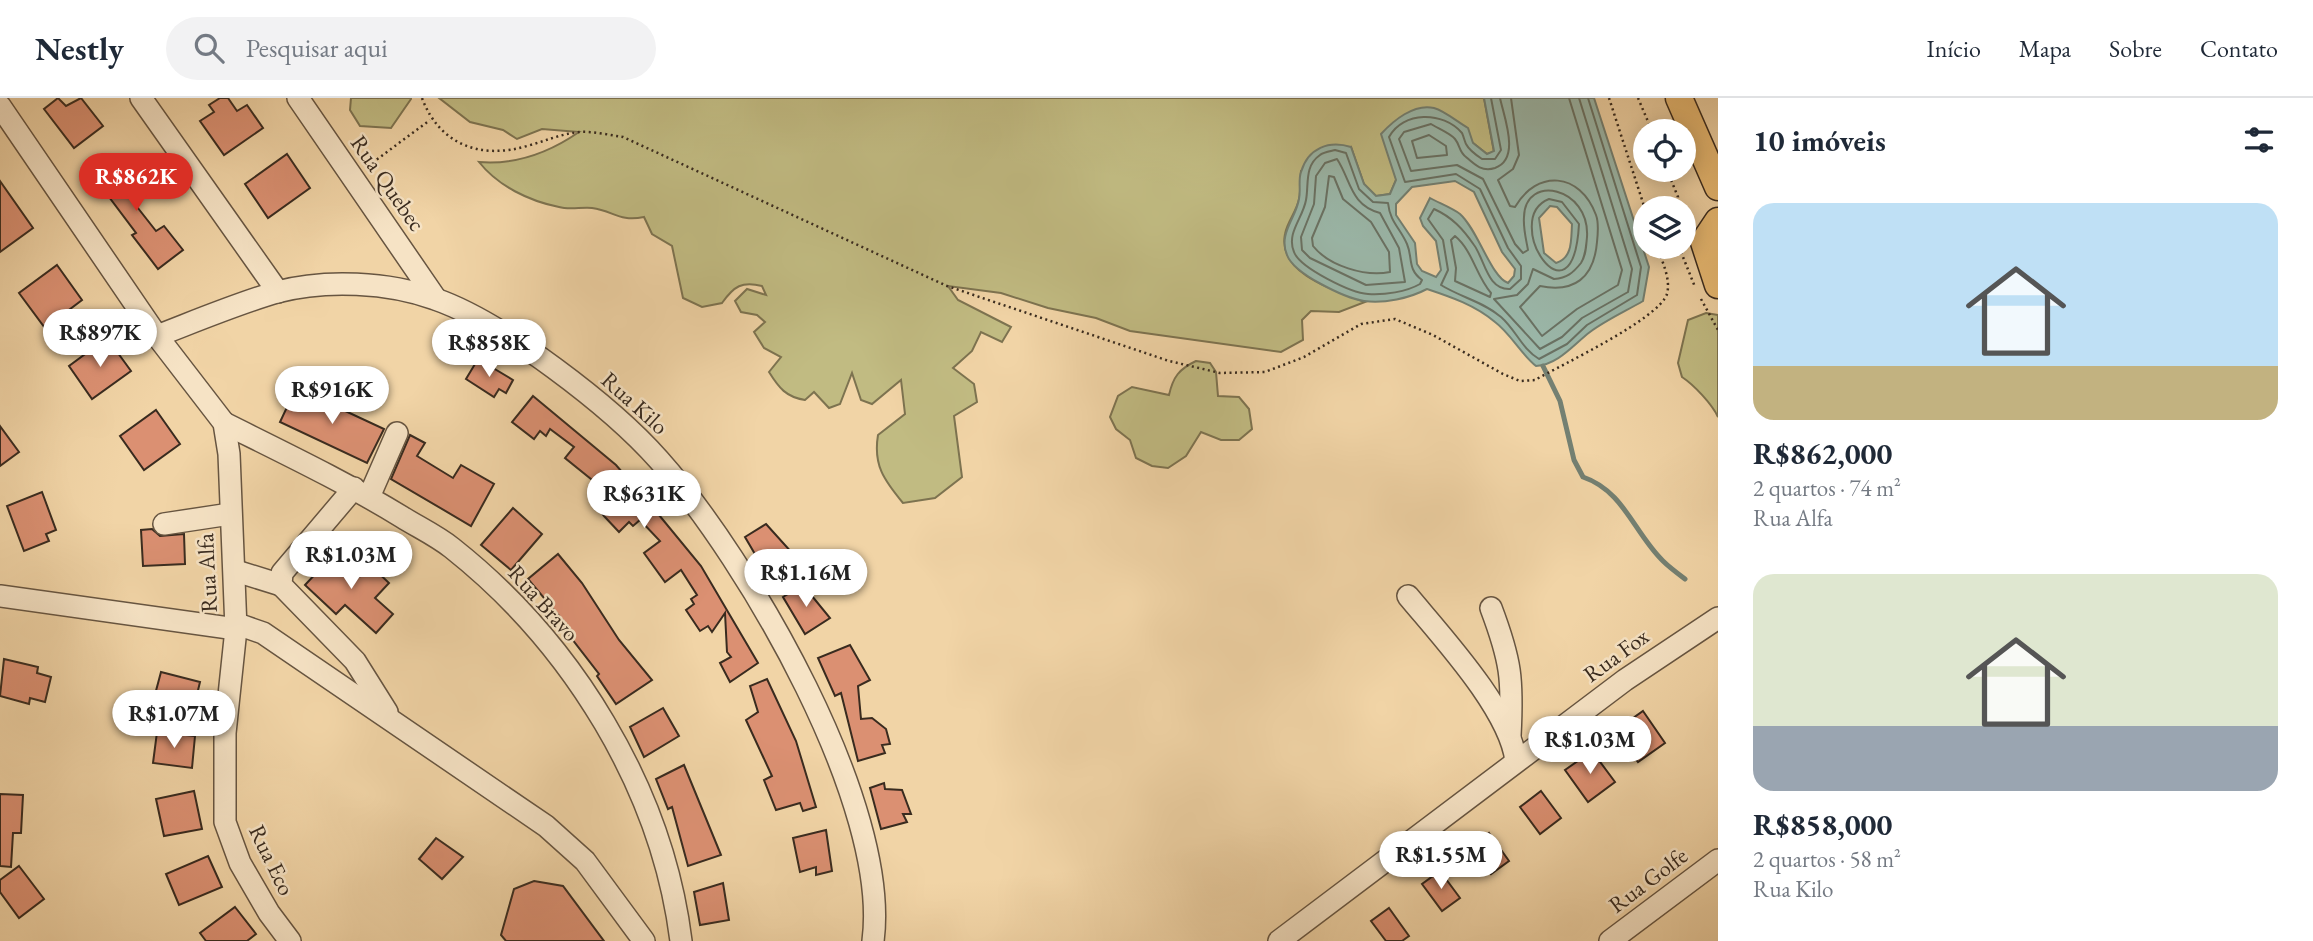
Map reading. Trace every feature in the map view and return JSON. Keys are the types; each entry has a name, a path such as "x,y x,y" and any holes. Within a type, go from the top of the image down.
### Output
{"main road":[{"path":"1679,98 1718,187"},
{"path":"1718,221 1704,242 1718,285"}],"street":[{"path":"141,98 278,292"},
{"name":"Rua Quebec","path":"298,98 436,299"},
{"name":"Rua Alfa","path":"0,106 157,335 224,424 229,454 230,514 236,571 236,629 243,626 263,633 390,717 546,826 586,861 644,941"},
{"name":"Rua Kilo","path":"157,335 278,292 357,285 436,299 523,348 613,416 658,458 699,510 738,568 818,711 854,808 872,876 876,918 873,941"},
{"name":"Rua Bravo","path":"224,424 361,493 450,546 496,586 579,682 626,765 662,850 676,905 681,941"},
{"path":"281,585 282,573 361,493 397,433"},
{"path":"164,524 230,514"},
{"path":"236,571 281,585 355,661 390,717"},
{"path":"0,596 236,629"},
{"path":"1408,596 1474,679 1510,736"},
{"path":"1491,608 1509,656 1512,678 1510,736 1516,761"},
{"name":"Rua Fox","path":"1279,941 1625,680 1718,618"},
{"name":"Rua Eco","path":"236,629 222,781 225,822 240,863 269,913 290,941"},
{"name":"Rua Golfe","path":"1610,941 1718,860"}],"path":[{"path":"422,98 430,120 440,131 469,147 498,152 581,132 623,136 947,286 1169,361 1220,373 1265,372 1304,357 1361,324 1395,319 1433,335 1503,374 1520,381 1535,380 1641,321 1664,301 1668,280 1661,259"},
{"path":"1609,98 1641,196"},
{"path":"1638,98 1647,119"},
{"path":"352,177 430,120"}],"shaded area":[{"path":"351,98 411,99 391,128 360,126 350,110"},
{"path":"439,98 1484,98 1494,152 1487,154 1473,143 1396,180 1390,194 1376,196 1364,184 1351,147 1301,171 1298,203 1285,234 1285,248 1290,260 1311,279 1365,302 1339,312 1311,311 1302,320 1303,340 1281,352 1130,331 1096,318 1048,308 1001,293 948,286 958,300 1011,327 1002,342 981,332 972,351 953,368 974,384 977,402 954,416 962,477 935,498 903,503 890,487 877,455 878,435 905,414 901,380 872,404 861,400 852,373 840,404 829,408 814,392 805,400 788,394 769,372 781,357 764,348 754,332 765,322 757,315 741,312 735,301 747,289 766,295 762,286 739,286 730,292 722,303 702,307 683,298 672,246 652,234 644,217 628,218 600,209 563,208 537,201 505,185 479,162 532,156 579,132 542,129 517,139 503,130 470,122"},
{"path":"1706,313 1718,315 1718,417 1712,406 1682,377 1678,363 1688,320"},
{"path":"1196,361 1210,363 1216,372 1218,396 1239,397 1249,409 1252,429 1239,440 1221,440 1201,432 1186,456 1168,468 1152,466 1136,458 1130,440 1116,429 1110,417 1118,396 1132,387 1169,395 1178,374"}],"water":[{"path":"1484,98 1594,98 1633,218 1633,259 1646,259 1649,267 1643,301 1596,328 1551,362 1536,366 1495,322 1454,298 1427,289 1405,298 1388,301 1356,299 1309,277 1299,270 1287,255 1286,233 1299,199 1301,172 1309,157 1320,148 1335,145 1351,147 1364,184 1376,196 1390,194 1396,180 1381,134 1398,119 1419,108 1434,108 1468,128 1473,143 1487,154 1494,151","holes":["1455,181 1474,192 1502,252 1515,269 1514,276 1508,283 1490,263 1467,221 1460,214 1430,198 1420,218 1423,226 1436,241 1441,270 1436,277 1422,271 1417,264 1415,243 1396,215 1396,204 1412,187","1550,206 1557,207 1572,224 1571,242 1566,257 1556,263 1544,253 1539,218"]}],"building":[{"path":"58,98 66,106 81,98 103,126 74,148 44,109"},
{"path":"220,98 228,98 237,111 247,105 263,128 224,155 200,121 214,112 209,105"},
{"path":"287,154 310,188 268,218 245,184"},
{"path":"106,162 112,170 122,163 146,194 134,203 156,231 164,226 183,250 158,269 132,235 136,233 91,173"},
{"path":"0,181 33,228 0,252"},
{"path":"57,265 82,300 45,328 19,293"},
{"path":"107,338 131,371 92,399 69,366"},
{"path":"478,359 513,380 506,393 499,389 494,397 466,379"},
{"path":"296,388 384,429 367,463 280,422"},
{"path":"533,396 616,465 659,515 701,566 758,663 730,682 720,663 731,657 727,652 725,613 712,632 708,626 700,631 686,610 694,604 691,599 697,595 681,570 665,582 644,553 660,541 640,520 633,526 629,522 619,532 604,516 598,508 612,496 565,458 574,447 550,429 546,436 540,431 534,439 512,422"},
{"path":"156,410 180,444 144,470 120,436"},
{"path":"0,426 19,452 0,466"},
{"path":"410,435 425,443 417,456 453,478 461,465 494,484 471,526 391,479"},
{"path":"42,492 56,530 46,534 49,541 24,551 7,506"},
{"path":"513,508 542,534 511,570 481,545"},
{"path":"766,524 794,555 766,573 745,537"},
{"path":"152,529 160,536 184,534 185,564 143,566 141,530"},
{"path":"335,553 360,576 370,565 389,583 375,598 393,614 376,633 345,605 336,614 305,585"},
{"path":"558,554 582,583 619,640 652,680 616,704 597,676 599,674 562,626 565,623 528,579"},
{"path":"803,585 830,618 805,634 783,597"},
{"path":"850,645 870,680 858,686 861,719 872,718 886,729 890,744 882,745 885,753 858,761 841,693 835,696 818,658"},
{"path":"4,659 38,667 37,673 51,677 45,702 30,698 29,704 0,696"},
{"path":"161,672 200,682 193,711 153,702"},
{"path":"767,679 796,741 816,807 803,811 800,803 776,810 764,780 772,776 746,720 758,712 750,686"},
{"path":"663,708 679,736 644,757 630,727"},
{"path":"1643,711 1665,743 1638,762 1615,731"},
{"path":"157,732 195,736 192,768 153,763"},
{"path":"1592,751 1615,782 1588,802 1565,770"},
{"path":"684,765 721,855 688,866 672,807 668,809 656,779"},
{"path":"884,783 885,789 902,790 911,814 903,814 907,822 881,829 870,788"},
{"path":"194,791 202,829 164,836 156,799"},
{"path":"1541,791 1561,818 1540,834 1520,807"},
{"path":"0,794 23,795 21,833 13,833 11,867 0,866"},
{"path":"826,830 832,871 816,875 816,867 800,872 793,838"},
{"path":"1489,833 1509,861 1491,874 1471,846"},
{"path":"436,838 463,857 442,879 419,859"},
{"path":"208,856 222,887 179,905 166,874"},
{"path":"19,866 44,899 19,918 0,892 0,880"},
{"path":"1440,871 1460,898 1442,911 1422,884"},
{"path":"534,881 563,886 604,941 506,941 501,935 514,889"},
{"path":"723,883 729,920 700,925 694,892"},
{"path":"235,907 256,934 247,941 206,941 200,933"},
{"path":"1389,908 1409,936 1402,941 1386,941 1371,921"}],"waterway":[{"path":"1543,366 1560,401 1574,460 1583,477 1609,492 1653,550 1685,579"}]}
